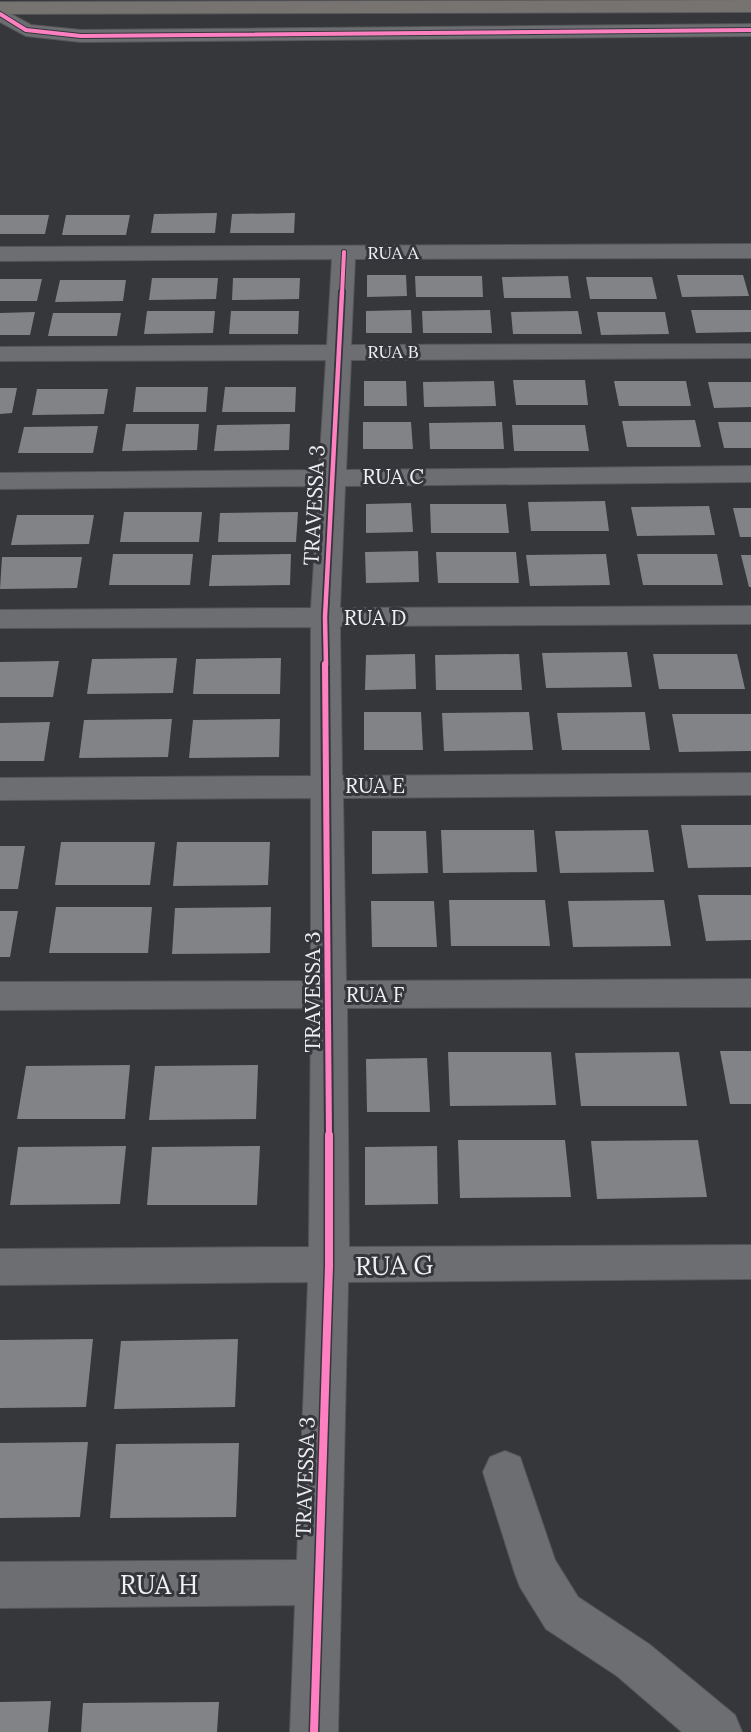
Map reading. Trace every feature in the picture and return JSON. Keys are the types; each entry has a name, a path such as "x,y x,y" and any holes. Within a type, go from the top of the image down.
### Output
{"main road":[{"path":"0,8 751,6"}],"street":[{"path":"0,14 26,30 81,36 751,30"},
{"name":"RUA A","path":"0,254 751,251"},
{"name":"TRAVESSA 3","path":"314,1732 328,1266 329,994 325,617 344,252"},
{"name":"RUA B","path":"0,354 751,351"},
{"name":"RUA C","path":"0,481 751,474"},
{"name":"RUA D","path":"0,619 751,615"},
{"name":"RUA E","path":"0,789 751,784"},
{"name":"RUA F","path":"0,996 751,993"},
{"name":"RUA G","path":"0,1267 751,1262"},
{"path":"505,1472 536,1571 562,1613 633,1660 718,1732"},
{"name":"RUA H","path":"0,1585 318,1582"}],"building":[{"path":"217,213 215,233 151,233 154,214"},
{"path":"295,213 294,233 230,233 232,214"},
{"path":"0,215 49,215 45,234 0,234"},
{"path":"66,215 130,215 126,235 62,235"},
{"path":"367,275 406,275 407,296 367,297"},
{"path":"677,275 743,275 749,296 682,297"},
{"path":"415,276 482,276 483,297 416,297"},
{"path":"568,276 571,298 504,298 502,277"},
{"path":"586,277 652,277 657,299 590,299"},
{"path":"152,278 218,278 216,299 149,300"},
{"path":"233,278 300,278 299,299 232,300"},
{"path":"0,279 42,279 37,301 0,301"},
{"path":"60,280 126,280 123,301 55,302"},
{"path":"411,310 412,333 366,333 366,311"},
{"path":"490,310 492,333 423,333 422,311"},
{"path":"691,310 751,310 751,332 696,333"},
{"path":"147,311 215,311 213,333 144,334"},
{"path":"231,311 299,311 298,334 229,334"},
{"path":"578,311 582,334 513,334 511,312"},
{"path":"35,312 30,335 0,335 0,313"},
{"path":"597,312 665,312 669,334 601,335"},
{"path":"53,313 121,313 117,336 48,336"},
{"path":"513,380 585,380 588,405 516,405"},
{"path":"364,381 406,381 407,406 364,406"},
{"path":"494,381 496,406 424,407 423,382"},
{"path":"614,381 686,381 691,406 619,406"},
{"path":"708,382 751,382 751,407 714,408"},
{"path":"136,387 208,387 206,412 133,412"},
{"path":"225,387 296,387 295,412 222,412"},
{"path":"0,388 17,388 12,413 0,414"},
{"path":"37,389 108,389 104,414 32,415"},
{"path":"695,420 701,447 627,447 622,421"},
{"path":"363,422 411,422 413,449 363,449"},
{"path":"502,422 504,449 430,449 429,423"},
{"path":"718,422 751,422 751,448 724,448"},
{"path":"126,424 199,424 197,450 122,451"},
{"path":"290,424 289,450 214,451 217,425"},
{"path":"512,425 585,425 589,451 514,451"},
{"path":"98,426 93,453 18,453 24,427"},
{"path":"605,501 609,531 531,531 528,502"},
{"path":"411,503 413,532 366,533 366,504"},
{"path":"430,504 506,504 509,533 431,533"},
{"path":"709,506 715,535 637,536 631,507"},
{"path":"733,508 751,508 751,537 740,537"},
{"path":"124,512 202,512 199,542 120,542"},
{"path":"298,512 296,542 218,542 220,513"},
{"path":"17,515 94,515 89,544 11,545"},
{"path":"418,551 419,582 366,583 365,552"},
{"path":"436,552 516,552 519,583 438,583"},
{"path":"113,554 193,554 190,585 109,585"},
{"path":"291,554 290,585 209,586 212,555"},
{"path":"606,554 610,585 530,586 526,555"},
{"path":"637,554 717,554 723,585 643,585"},
{"path":"741,555 751,555 751,587 749,587"},
{"path":"2,557 82,557 77,588 0,589"},
{"path":"627,652 632,687 546,688 542,653"},
{"path":"415,654 416,689 365,690 366,655"},
{"path":"519,654 522,690 436,690 435,655"},
{"path":"653,654 737,654 745,689 659,689"},
{"path":"177,658 173,693 87,694 92,659"},
{"path":"281,658 280,694 193,694 196,659"},
{"path":"59,661 53,697 0,697 0,662"},
{"path":"364,712 421,712 423,750 364,750"},
{"path":"529,712 533,750 444,751 442,713"},
{"path":"645,712 650,750 562,750 557,713"},
{"path":"672,714 751,714 751,751 679,752"},
{"path":"172,719 168,757 79,758 84,720"},
{"path":"280,719 279,757 189,758 193,720"},
{"path":"50,722 44,761 0,761 0,723"},
{"path":"681,825 751,825 751,867 688,868"},
{"path":"441,830 534,830 537,872 443,873"},
{"path":"648,830 654,872 560,873 555,831"},
{"path":"372,831 426,831 428,873 372,874"},
{"path":"61,842 155,842 150,885 55,885"},
{"path":"177,842 270,842 268,885 173,886"},
{"path":"0,846 25,846 18,889 0,889"},
{"path":"698,895 751,895 751,940 706,941"},
{"path":"449,900 545,900 550,946 451,946"},
{"path":"664,900 671,946 573,947 568,901"},
{"path":"371,901 434,901 437,947 372,947"},
{"path":"56,907 152,907 148,953 49,953"},
{"path":"271,907 270,953 172,954 175,908"},
{"path":"0,911 18,911 10,957 0,957"},
{"path":"720,1051 751,1051 751,1104 730,1104"},
{"path":"448,1052 551,1052 556,1105 450,1106"},
{"path":"679,1052 687,1106 581,1106 575,1053"},
{"path":"427,1058 430,1112 367,1112 366,1059"},
{"path":"130,1065 125,1119 17,1119 26,1066"},
{"path":"258,1065 256,1119 149,1120 155,1066"},
{"path":"458,1140 565,1140 571,1197 460,1198"},
{"path":"698,1140 707,1197 597,1199 591,1141"},
{"path":"126,1146 120,1204 10,1205 18,1147"},
{"path":"260,1146 257,1205 147,1205 152,1147"},
{"path":"437,1146 438,1204 365,1205 365,1147"},
{"path":"93,1339 86,1407 0,1408 0,1340"},
{"path":"238,1339 235,1407 114,1409 121,1341"},
{"path":"88,1442 80,1517 0,1518 0,1443"},
{"path":"239,1443 236,1517 110,1518 116,1444"},
{"path":"51,1701 48,1732 0,1732 0,1702"},
{"path":"219,1702 217,1732 81,1732 83,1703"}],"cycle path":[{"path":"0,14 26,30 81,36 751,30"},
{"path":"314,1732 329,1266 325,617 344,252"}]}
